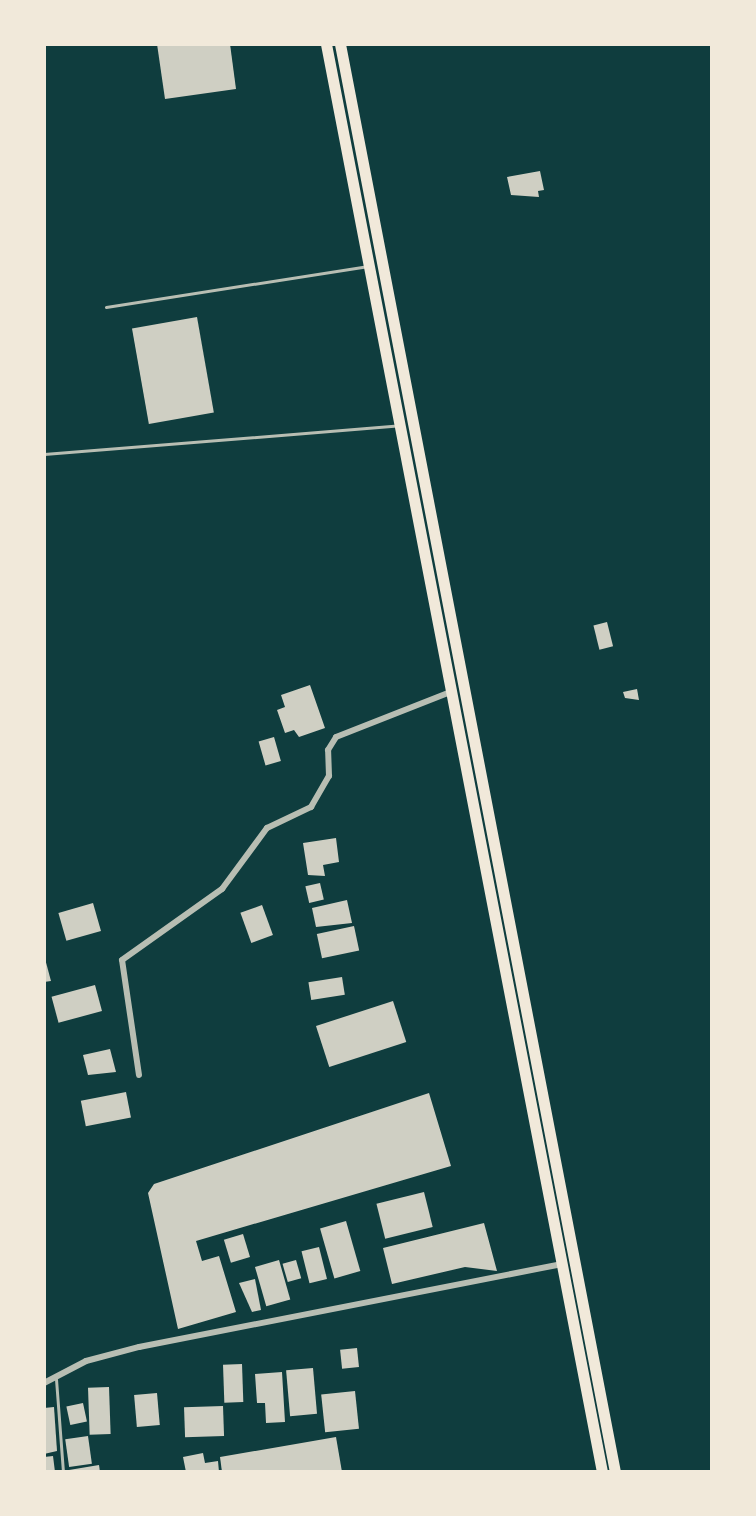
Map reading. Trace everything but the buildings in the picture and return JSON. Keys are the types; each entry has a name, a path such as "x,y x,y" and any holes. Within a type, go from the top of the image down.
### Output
{"highway":[{"path":"326,44 602,1472"},
{"path":"340,44 615,1472"}],"street":[{"path":"139,1075 122,960 222,889 267,828 311,807 329,776 328,750 336,737 450,692"},
{"path":"44,1383 76,1365 129,1350 563,1264"}],"lane":[{"path":"106,307 367,266"},
{"path":"44,454 398,425"},
{"path":"56,1379 63,1472"}]}
